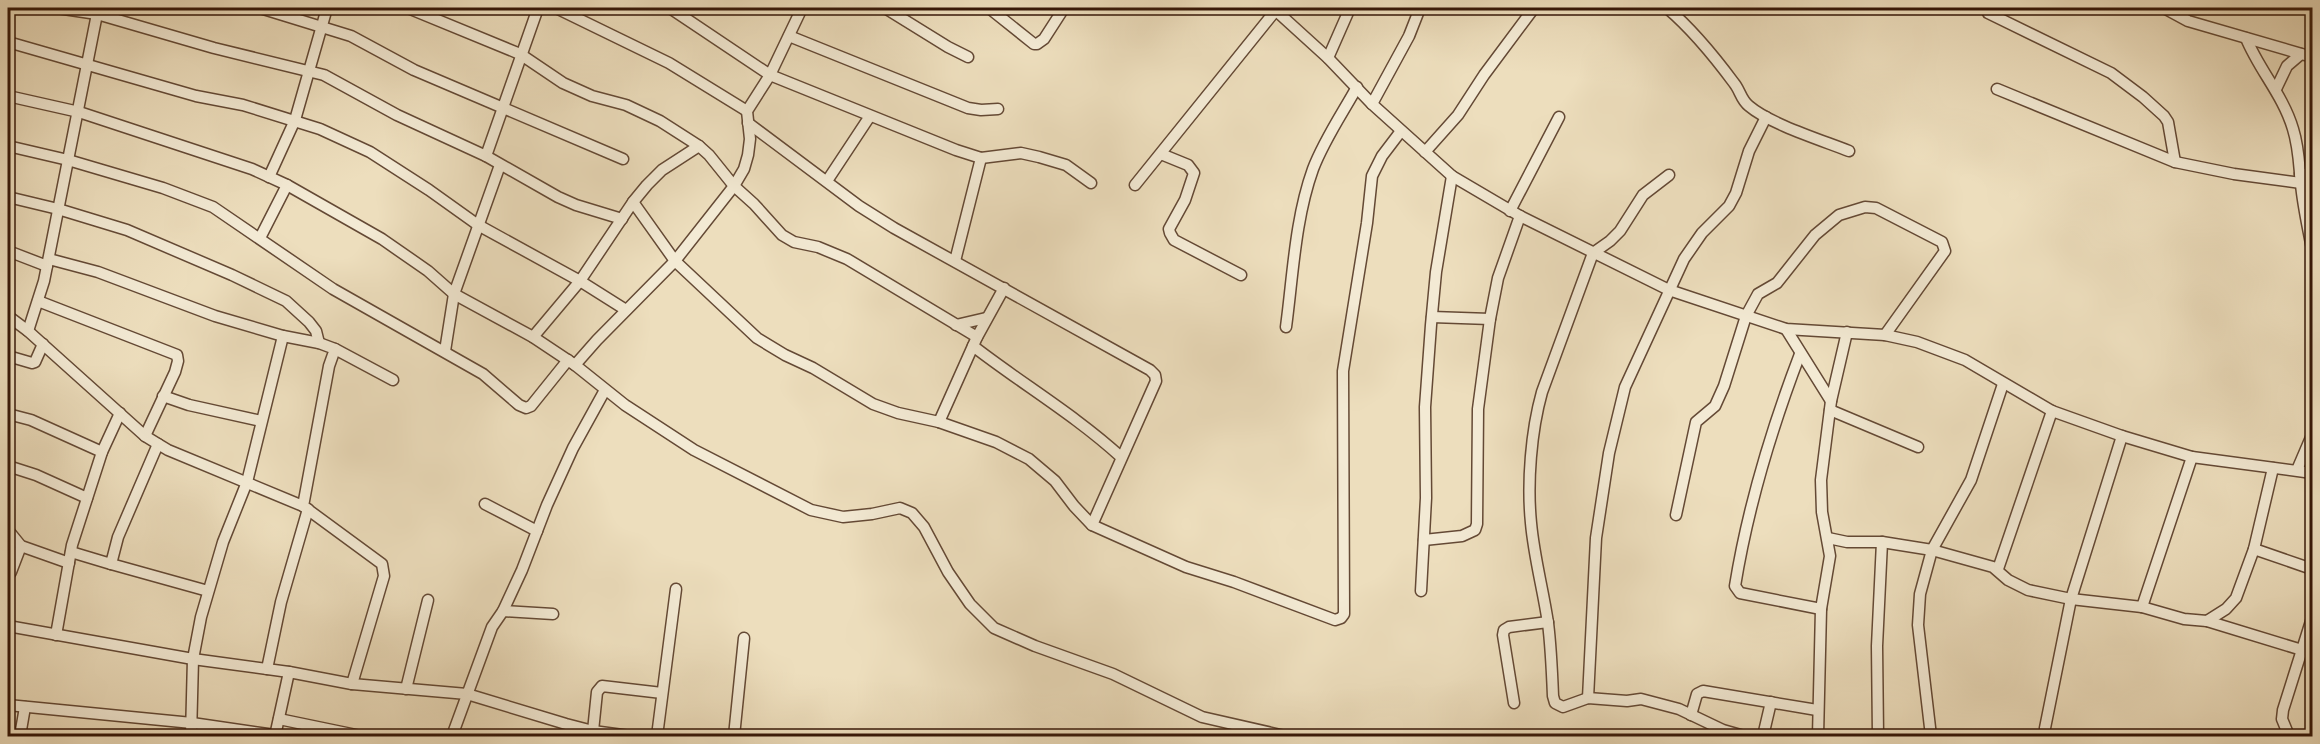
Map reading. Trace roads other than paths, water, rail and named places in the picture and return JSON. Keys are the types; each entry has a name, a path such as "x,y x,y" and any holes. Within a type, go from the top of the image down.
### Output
{"street":[{"path":"57,8 98,11 214,48 324,75 397,115 486,156 576,205 622,219"},
{"path":"260,8 351,36 414,70 623,159"},
{"path":"269,177 295,120 327,8"},
{"path":"408,8 520,54 563,83 592,96 626,105 660,121 699,146 782,236 847,259 956,325 1023,383 1070,414 1121,457"},
{"path":"486,156 538,8"},
{"path":"556,8 669,63 747,111"},
{"path":"670,8 770,75 956,150 981,158 1021,153 1039,157 1066,165 1091,183"},
{"path":"8,146 68,160 163,188 213,207 333,289 483,374 519,405 526,408 535,402 675,261 734,186 744,169 748,156 750,139 747,111 770,75 802,8"},
{"path":"885,8 942,44 969,57"},
{"path":"989,8 1034,44 1044,39 1064,8"},
{"path":"1328,58 1350,8"},
{"path":"1372,104 1409,36 1420,8"},
{"path":"1425,152 1458,115 1490,66 1534,8"},
{"path":"1668,8 1691,29 1737,86 1742,99 1748,106 1766,117 1849,152"},
{"path":"1986,8 1988,13 2111,73 2143,97 2168,122 2175,162"},
{"path":"2164,8 2188,21 2313,57"},
{"path":"1135,185 1275,9 1328,58 1372,104 1452,176 1515,214 1669,290 1786,329 1885,335 1917,342 1965,360 2052,411 2122,435 2192,457 2313,473"},
{"path":"28,330 48,262 98,11"},
{"path":"789,36 968,108 999,109"},
{"path":"2246,38 2253,55 2276,89 2293,129 2300,155 2300,178 2309,217 2313,249"},
{"path":"8,42 196,96 243,105 295,120 370,152 429,189 478,225 580,281 626,310"},
{"path":"2276,89 2287,66 2301,54"},
{"path":"1286,327 1303,202 1314,167 1327,139 1357,87"},
{"path":"1997,89 2175,162 2234,174 2300,178 2313,174"},
{"path":"8,96 79,112 252,169 287,185 382,239 428,271 454,294 533,337 572,363 604,390 694,450 811,510 843,517 900,508 912,513 924,527 948,572 970,604 994,627 1035,646 1113,674 1202,717 1286,736"},
{"path":"827,182 870,116"},
{"path":"1424,540 1462,536 1475,530 1477,524 1478,409 1498,278 1515,214 1559,117"},
{"path":"1588,698 1596,538 1609,453 1625,387 1684,259 1702,233 1729,206 1749,151 1766,117"},
{"path":"748,123 859,206 1150,370 1155,375 1156,381 1092,525"},
{"path":"633,202 675,261 757,338 775,350 813,368 873,404 898,413 939,422 996,442 1029,459 1055,481 1092,525 1186,567 1234,582 1335,620 1344,614 1343,371 1367,223 1372,176 1382,156 1401,131"},
{"path":"533,337 580,281 633,202 662,170 699,146"},
{"path":"1161,154 1188,165 1194,173 1185,200 1170,229 1174,240 1241,275"},
{"path":"955,261 981,158"},
{"path":"445,351 454,294 500,165"},
{"path":"1669,175 1643,195 1620,231 1593,253 1542,392 1536,415 1531,479 1531,521 1537,572 1548,622 1555,703 1563,707 1588,698 1627,701 1641,699 1679,709 1723,730 1744,736"},
{"path":"1421,591 1424,540 1425,407 1436,272 1452,176"},
{"path":"261,238 287,185"},
{"path":"8,197 58,208 126,231 232,275 286,301 309,322 319,343"},
{"path":"1676,514 1696,422 1715,406 1724,386 1746,316 1758,294 1777,283 1828,222 1852,210 1876,207 1942,242 1945,246 1945,251 1885,335"},
{"path":"8,251 98,272 215,316 283,336 319,343 393,380"},
{"path":"939,422 986,318 1004,288"},
{"path":"38,301 177,355 178,365 146,436"},
{"path":"8,316 28,330 120,414 158,444 306,508 378,560 384,568 384,576 352,684"},
{"path":"1432,317 1490,319"},
{"path":"956,325 986,318"},
{"path":"1786,329 1830,405 1918,447"},
{"path":"1818,736 1821,609 1830,556 1822,512 1821,480 1830,405 1847,332"},
{"path":"191,736 193,659 201,617 223,542 247,482 283,336"},
{"path":"8,356 35,362 43,344"},
{"path":"267,669 281,602 306,508 329,366 334,349"},
{"path":"1800,354 1758,473 1743,537 1735,586 1740,593 1821,609"},
{"path":"1931,736 1918,626 1920,594 1932,550 1971,480 2003,384"},
{"path":"452,736 492,627 503,611 573,448 604,390"},
{"path":"163,396 189,405 261,421"},
{"path":"1998,569 2052,411"},
{"path":"8,414 31,420 102,452"},
{"path":"56,635 70,557 87,498 102,452 120,414"},
{"path":"2044,728 2071,599 2122,435"},
{"path":"2297,470 2313,435"},
{"path":"111,564 118,537 158,444"},
{"path":"2142,607 2192,457"},
{"path":"8,466 36,475 87,498"},
{"path":"2206,621 2226,609 2236,598 2254,549 2273,468"},
{"path":"485,504 537,531"},
{"path":"8,530 21,546 111,564 208,591"},
{"path":"1828,538 1847,542 1882,542 1932,550 1998,569 2015,585 2028,590 2071,599 2142,607 2184,620 2206,621 2302,650"},
{"path":"1830,556 1847,542"},
{"path":"1878,736 1877,646 1882,542"},
{"path":"8,576 21,546"},
{"path":"2254,549 2313,569"},
{"path":"657,736 676,589"},
{"path":"406,689 428,600"},
{"path":"503,611 554,614"},
{"path":"2289,736 2282,719 2283,710 2313,618"},
{"path":"1514,703 1504,630 1509,627 1548,622"},
{"path":"8,626 352,684 467,694 593,731 630,736"},
{"path":"734,736 744,638"},
{"path":"8,705 192,723 275,736 289,672"},
{"path":"593,731 597,692 602,686 662,693"},
{"path":"1691,715 1697,694 1703,691 1817,710"},
{"path":"1763,736 1771,702"},
{"path":"20,736 25,707"},
{"path":"279,719 362,736"}]}
